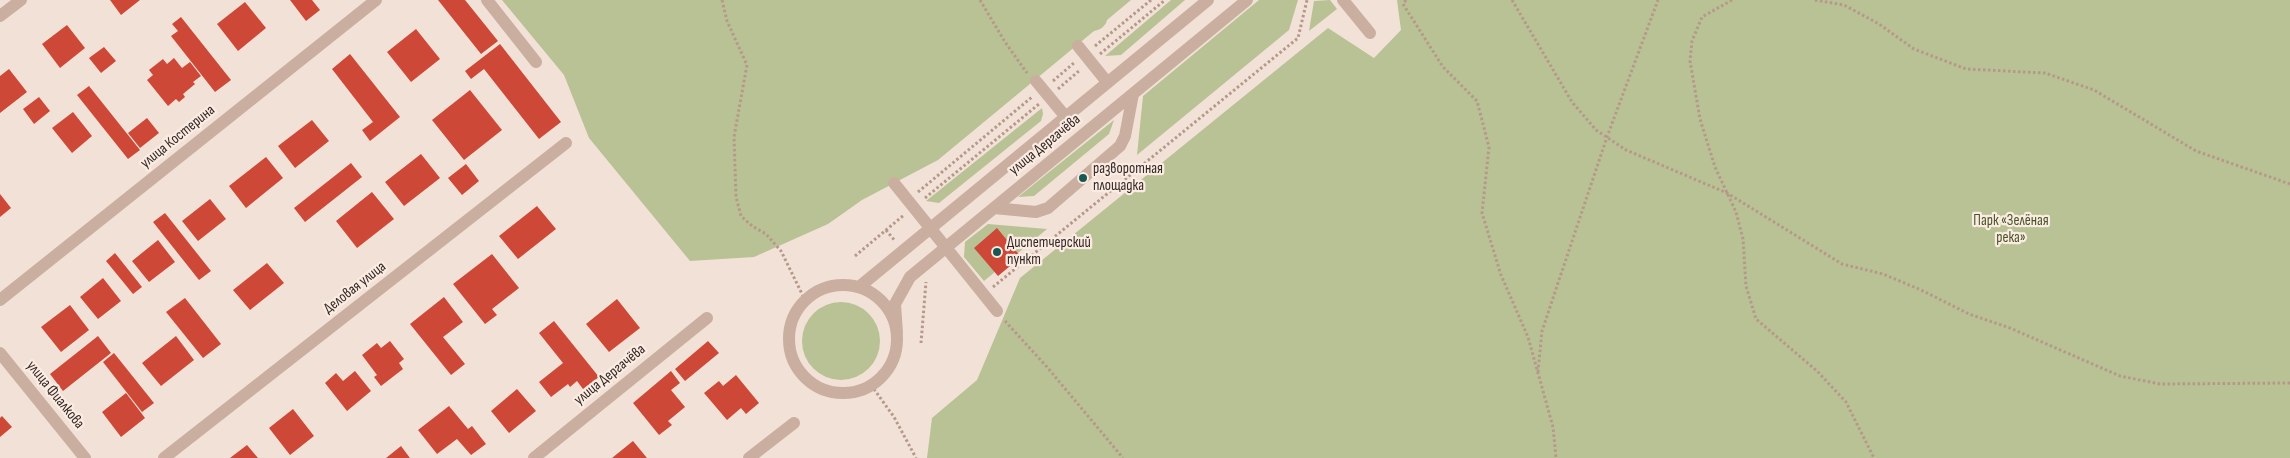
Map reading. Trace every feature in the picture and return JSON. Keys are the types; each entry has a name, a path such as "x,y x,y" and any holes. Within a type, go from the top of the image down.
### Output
{"street":[{"path":"0,16 21,0"},
{"name":"улица Костерина","path":"0,300 376,0"},
{"path":"487,0 536,62"},
{"name":"улица Дергачёва","path":"859,287 1208,0"},
{"name":"улица Дергачёва","path":"897,333 895,304 910,278 1247,0"},
{"path":"1343,0 1370,33"},
{"path":"1085,54 1108,82"},
{"path":"1042,89 1065,116"},
{"path":"994,208 1036,212 1048,208 1120,146 1125,136 1133,94"},
{"name":"Деловая улица","path":"164,458 566,143"},
{"path":"894,183 1001,316"},
{"path":"848,285 859,287 876,296 886,306 893,319 897,333 896,348 892,363 883,376 871,385 851,392 836,393 809,381 798,370 792,356 789,341 790,326 796,312 805,300 817,291 832,286 848,285"},
{"name":"улица Дергачёва","path":"534,458 707,318"},
{"name":"улица Фиалкова","path":"0,353 85,458"},
{"path":"749,458 794,423"}],"path":[{"path":"722,0 727,21 747,65 734,137 736,197 741,216 766,234 781,251 805,300"},
{"path":"980,0 1015,57 1042,89"},
{"path":"855,256 1042,89 1151,0"},
{"path":"911,204 1042,89 1085,54 1165,0"},
{"path":"990,288 1298,38 1307,0"},
{"path":"1406,0 1403,4 1443,67 1478,101 1489,147 1482,212 1501,275 1528,337 1553,428 1556,458"},
{"path":"1512,0 1572,102 1596,130 1626,150 1727,193 1842,264 1883,274 1921,290 1969,314 2010,328 2120,376 2160,384 2290,382"},
{"path":"1538,374 1542,331 1607,137 1658,0"},
{"path":"1732,0 1702,17 1692,41 1690,61 1700,119 1715,167 1736,212 1743,239 1746,286 1756,319 1817,372 1846,402 1874,458"},
{"path":"1815,0 1844,5 1879,24 1914,49 1966,69 2045,73 2094,90 2196,152 2290,184"},
{"path":"1001,316 1047,367 1123,458"},
{"path":"871,385 894,417 916,458"}],"green space":[{"path":"502,0 1131,0 1107,20 1102,27 1094,31 938,160 862,200 828,224 754,257 690,261 589,138 564,75"},
{"path":"1171,0 1185,0 1121,55 1105,56"},
{"path":"1259,0 1298,0 1289,30 1137,155 1143,96"},
{"path":"1330,0 1337,9 1309,31 1314,1"},
{"name":"Парк «Зелёная река»","path":"1397,0 2290,0 2290,458 927,458 932,418 977,380 1020,278 1328,28 1374,58 1401,30"},
{"path":"1042,108 1041,121 939,203 926,201"},
{"path":"1114,120 1109,134 1034,196 1018,197"},
{"path":"988,224 1047,229 984,281 964,257 965,242"},
{"path":"841,302 856,305 869,313 877,326 880,341 877,356 869,369 856,377 841,380 826,377 813,369 805,356 802,341 805,326 813,313 826,305"}],"building":[{"path":"110,0 140,0 121,15"},
{"path":"290,0 312,0 320,10 306,21"},
{"path":"438,0 465,0 498,41 481,54"},
{"path":"245,2 266,28 238,51 217,24"},
{"path":"181,17 231,80 215,92 171,36 178,31 172,24"},
{"path":"67,25 85,48 60,68 42,44"},
{"path":"416,29 440,59 411,82 387,52"},
{"path":"500,44 561,122 539,139 484,69 471,79 465,71"},
{"path":"104,47 116,61 101,73 89,58"},
{"path":"350,54 400,117 370,141 362,130 373,122 332,69"},
{"path":"174,58 182,68 190,62 201,76 183,94 185,97 179,102 176,99 168,106 147,80 153,75 149,70 163,59 167,64"},
{"path":"9,69 27,92 0,113 0,76"},
{"path":"89,86 140,150 128,159 77,95"},
{"path":"470,90 502,130 464,160 432,120"},
{"path":"39,97 50,111 34,124 23,109"},
{"path":"73,112 92,136 72,153 52,128"},
{"path":"147,118 159,133 140,148 128,133"},
{"path":"312,120 329,141 295,168 278,146"},
{"path":"421,154 440,178 404,206 385,182"},
{"path":"266,157 283,178 246,208 229,186"},
{"path":"351,163 362,177 305,222 294,208"},
{"path":"466,164 479,181 462,195 448,178"},
{"path":"372,192 394,219 357,248 336,221"},
{"path":"0,194 11,208 0,217"},
{"path":"210,199 226,219 198,241 182,221"},
{"path":"537,206 556,229 518,259 499,236"},
{"path":"165,213 211,271 199,280 153,222"},
{"name":"Диспетчерский пункт","path":"997,228 1021,257 998,276 974,248"},
{"path":"158,240 175,262 149,282 132,261"},
{"path":"115,253 142,287 133,294 106,261"},
{"path":"492,254 519,288 492,309 497,315 485,324 453,284"},
{"path":"267,263 284,283 250,310 233,290"},
{"path":"103,278 121,301 98,319 80,297"},
{"path":"444,297 463,322 443,337 465,364 451,375 410,324"},
{"path":"185,298 221,344 203,358 166,312"},
{"path":"617,299 640,328 609,352 586,324"},
{"path":"70,305 89,330 61,352 41,327"},
{"path":"554,321 599,377 583,389 577,381 570,387 568,384 551,397 539,382 563,363 539,333"},
{"path":"98,336 111,353 63,391 50,374"},
{"path":"176,336 194,360 161,386 142,363"},
{"path":"390,341 404,359 399,363 403,369 381,386 374,377 377,375 362,355 377,343 381,348"},
{"path":"708,341 719,353 685,381 675,369"},
{"path":"114,353 154,403 142,412 103,362"},
{"path":"355,371 371,391 347,411 325,383 336,373 343,381"},
{"path":"671,371 680,383 671,390 685,407 668,421 672,425 659,435 633,403"},
{"path":"736,375 759,403 746,414 741,408 727,420 704,393 719,381 723,386"},
{"path":"517,389 536,411 509,433 491,411"},
{"path":"126,393 145,418 121,437 102,412"},
{"path":"449,406 468,429 472,426 486,444 471,455 457,439 437,454 418,430"},
{"path":"293,409 314,436 290,455 269,428"},
{"path":"2,416 12,427 0,437 0,418"},
{"path":"633,441 647,458 612,458"},
{"path":"247,445 258,458 230,458"},
{"path":"401,446 410,458 386,458"}],"place":[{"name":"разворотная площадка","path":"1083,178"},
{"name":"Диспетчерский пункт","path":"997,252"}]}
